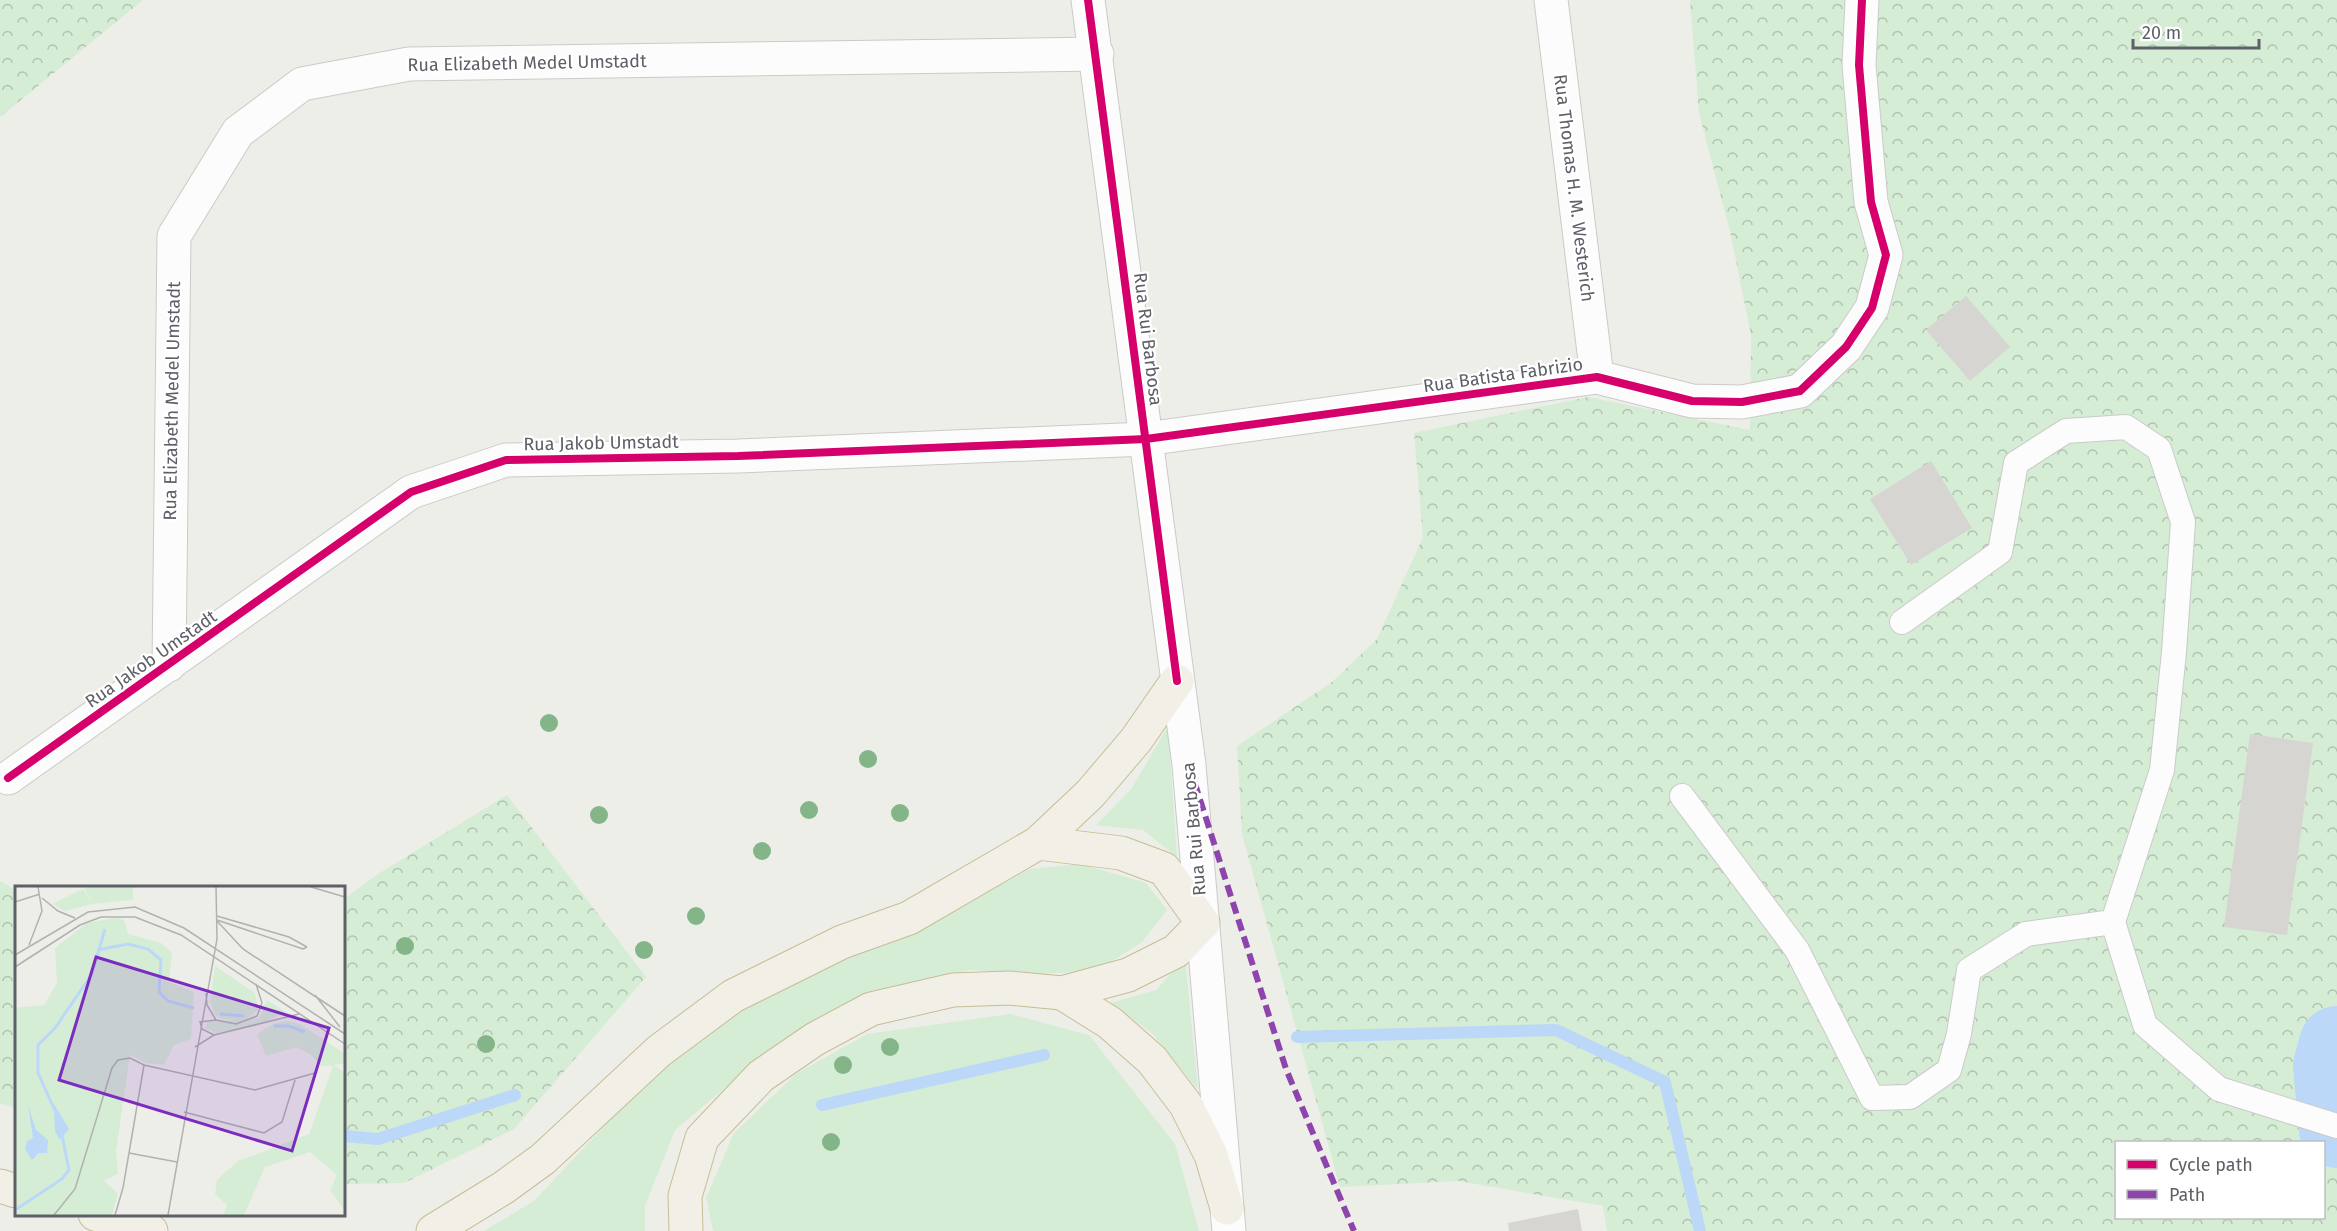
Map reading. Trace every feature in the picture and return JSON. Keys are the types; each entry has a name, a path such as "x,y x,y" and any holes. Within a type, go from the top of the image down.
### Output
{"highway":[{"path":"433,1231 503,1188 543,1159 659,1051 733,996 842,942 909,918 1038,843 1090,794 1121,758 1177,681"},
{"path":"686,1231 685,1196 702,1138 761,1076 815,1039 871,1008 953,990 1009,988 1062,993 1128,975 1176,951 1203,923 1164,869 1121,853 1038,843"},
{"path":"1062,993 1118,1030 1152,1060 1186,1105 1211,1155 1228,1220"},
{"path":"0,1186 15,1191"},
{"path":"98,1216 151,1231"}],"street":[{"name":"Rua Rui Barbosa","path":"1088,0 1189,765 1228,1220"},
{"name":"Rua Thomas H. M. Westerich","path":"1551,0 1597,377"},
{"name":"Rua Batista Fabrizio","path":"1146,439 1597,377 1692,401 1742,402 1800,391 1846,347 1872,308 1886,255 1871,202 1859,64 1862,0"},
{"name":"Rua Elizabeth Medel Umstadt","path":"169,665 174,236 238,132 302,84 409,63 1096,54"},
{"name":"Rua Jakob Umstadt","path":"9,777 411,492 506,460 738,456 1146,439"}],"lane":[{"path":"1902,622 2000,552 2016,464 2066,431 2126,427 2159,449 2183,522 2174,652 2162,770 2113,922 2145,1025 2219,1089 2337,1126"},
{"path":"1682,796 1797,950 1872,1098 1910,1097 1949,1070 1959,1034 1969,970 2026,934 2113,922"}],"green space":[{"path":"0,0 143,0 0,117"},
{"path":"1690,0 2337,0 2337,1231 1607,1231 1603,1206 1458,1181 1340,1187 1242,834 1237,746 1332,682 1377,639 1423,537 1414,433 1588,397 1750,430 1751,335 1730,231 1699,113"},
{"path":"1168,726 1177,857 1143,830 1096,825 1132,788"},
{"path":"507,795 646,977 514,1129 404,1183 345,1184 345,898 378,874"},
{"path":"1081,864 1146,883 1167,910 1142,942 1097,971 1040,974 970,970 891,988 779,1043 675,1130 645,1206 645,1231 484,1231 534,1201 681,1044 791,971 923,920 1030,869"},
{"path":"0,881 15,889 15,1108 0,1103"},
{"path":"1185,958 1198,1090 1152,1033 1110,1003 1156,990"},
{"path":"1010,1014 1089,1035 1175,1144 1199,1231 713,1231 706,1198 734,1133 796,1074 867,1034"}],"building":[{"path":"1966,296 2010,347 1970,381 1926,330"},
{"path":"1931,461 1972,528 1911,565 1870,499"},
{"path":"2250,734 2313,743 2287,935 2224,927"},
{"path":"1578,1209 1582,1231 1509,1231 1508,1223"}],"waterway":[{"path":"1297,1037 1556,1030 1665,1082 1700,1231"},
{"path":"2337,1044 2331,1066 2337,1130"},
{"path":"822,1105 1044,1055"},
{"path":"345,1136 378,1139 515,1095"}],"marked path":[{"path":"1189,765 1286,1069 1354,1231"}],"cycle path":[{"path":"1088,0 1177,681"},
{"path":"8,778 411,492 506,460 738,456 1146,439 1597,377 1692,401 1742,402 1800,391 1846,347 1872,308 1886,255 1871,202 1859,65 1862,0"}]}
